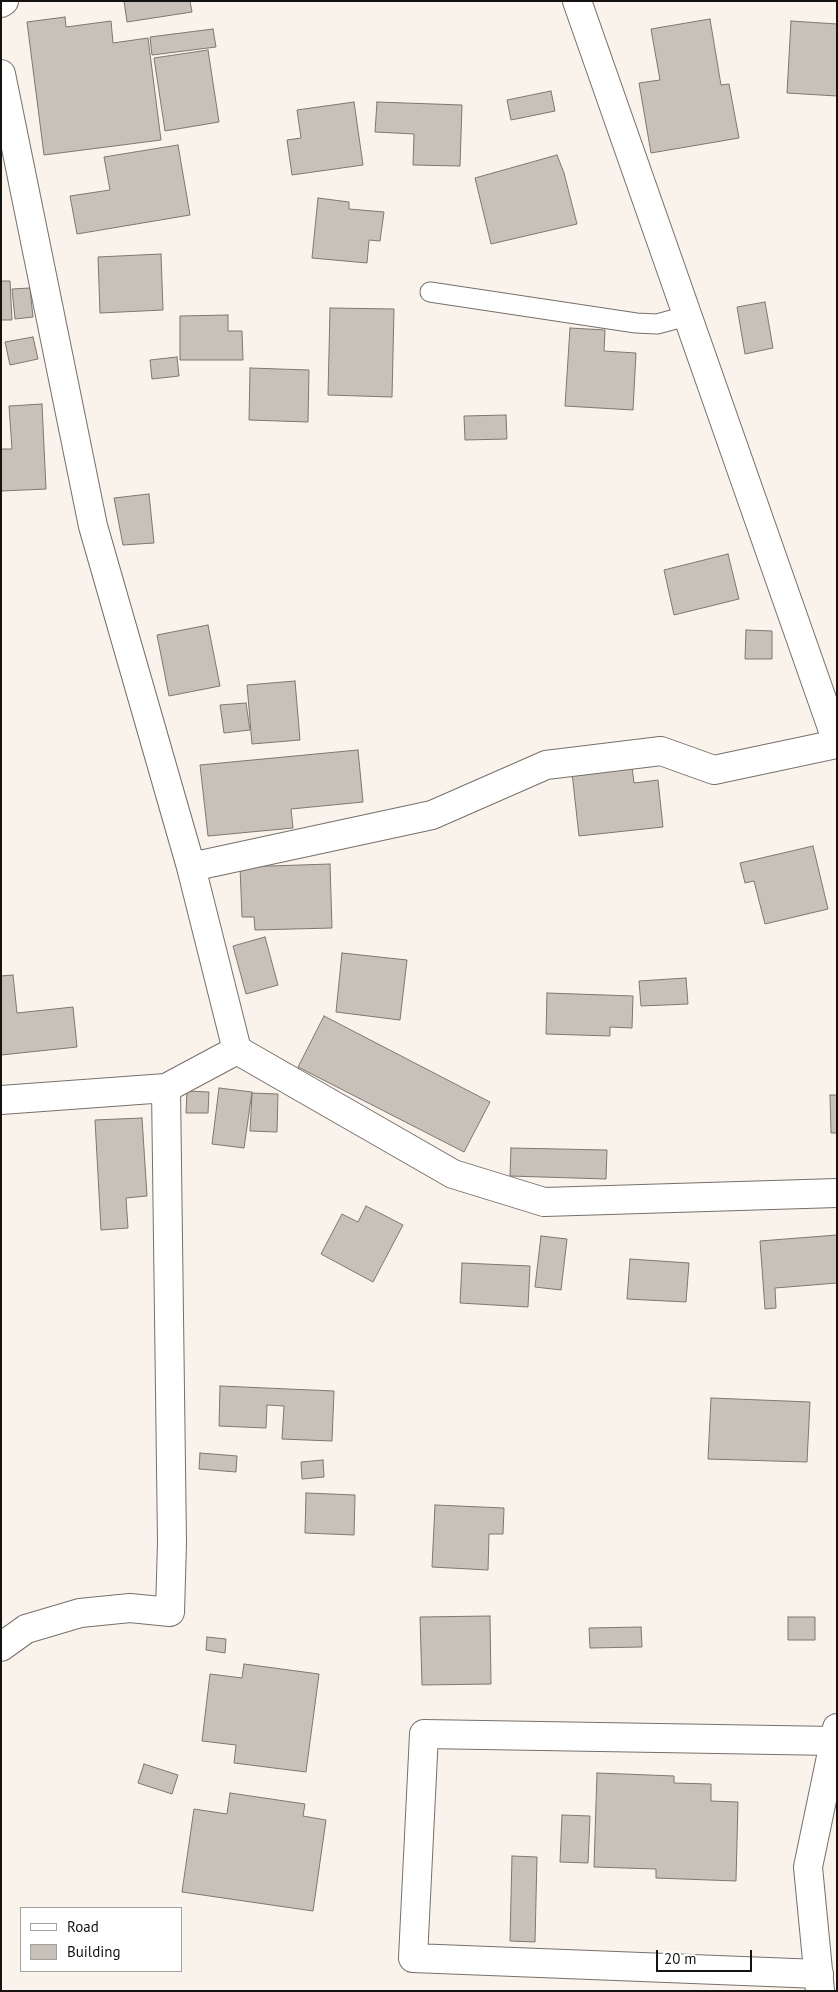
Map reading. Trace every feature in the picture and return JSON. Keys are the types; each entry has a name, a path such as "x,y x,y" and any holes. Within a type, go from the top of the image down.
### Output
{"street":[{"path":"191,867 432,815 546,765 661,752 714,770 837,743 577,1"},
{"path":"1,74 93,526 191,867 237,1050 453,1174 544,1202 837,1193"},
{"path":"1,1100 166,1088 237,1050"},
{"path":"1,1647 26,1629 80,1613 130,1608 170,1612 172,1543 166,1088"},
{"path":"424,1734 835,1735 808,1867 819,1982 413,1958 424,1734"}],"lane":[{"path":"430,292 636,323 657,324 687,316"}],"building":[{"path":"124,1 190,1 192,12 127,22"},
{"path":"65,17 66,27 111,21 113,43 148,38 161,140 44,155 27,22"},
{"path":"710,19 721,85 729,84 739,138 651,153 639,83 660,80 651,29"},
{"path":"791,21 837,24 837,96 787,93"},
{"path":"213,29 216,47 152,55 150,37"},
{"path":"208,50 219,122 165,131 154,58"},
{"path":"551,91 555,111 511,120 507,100"},
{"path":"354,102 363,165 292,175 287,140 301,138 297,110"},
{"path":"377,102 462,105 460,166 413,165 414,134 375,132"},
{"path":"178,145 190,215 77,234 70,196 110,190 104,157"},
{"path":"557,155 564,173 577,224 491,244 475,178"},
{"path":"318,198 349,202 349,209 384,212 380,241 369,240 367,263 312,258"},
{"path":"161,254 163,310 100,313 98,257"},
{"path":"1,281 10,281 12,320 1,320"},
{"path":"30,288 33,317 15,319 12,289"},
{"path":"765,302 773,348 745,354 737,307"},
{"path":"330,308 394,309 392,397 328,395"},
{"path":"228,315 228,331 242,331 243,360 180,360 180,316"},
{"path":"570,328 605,330 604,351 636,353 633,410 565,406"},
{"path":"33,337 38,359 10,365 5,342"},
{"path":"177,357 179,376 152,379 150,360"},
{"path":"250,368 309,370 308,422 249,420"},
{"path":"42,404 46,489 1,491 1,449 12,449 9,406"},
{"path":"506,415 507,439 465,440 464,416"},
{"path":"149,494 154,543 123,545 114,498"},
{"path":"728,554 739,599 674,615 664,570"},
{"path":"208,625 220,686 169,696 157,635"},
{"path":"746,630 772,631 772,659 745,659"},
{"path":"295,681 300,740 252,744 247,685"},
{"path":"246,703 250,730 224,733 220,705"},
{"path":"358,750 363,802 291,809 293,828 208,836 200,765"},
{"path":"632,767 634,783 658,780 663,827 579,836 572,773"},
{"path":"813,846 828,909 765,924 754,881 745,883 740,863"},
{"path":"330,864 332,928 255,930 254,917 242,917 240,867"},
{"path":"265,937 278,985 246,994 233,946"},
{"path":"342,953 407,960 400,1020 336,1012"},
{"path":"13,975 17,1013 73,1007 77,1047 1,1055 1,976"},
{"path":"686,978 688,1004 641,1006 639,981"},
{"path":"547,993 633,996 632,1028 610,1027 610,1036 546,1034"},
{"path":"324,1016 490,1102 464,1152 298,1067"},
{"path":"219,1088 252,1092 244,1148 212,1144"},
{"path":"187,1091 209,1092 208,1113 186,1113"},
{"path":"252,1093 278,1094 277,1132 250,1131"},
{"path":"830,1095 837,1095 837,1133 831,1133"},
{"path":"142,1118 147,1196 126,1198 128,1228 101,1230 95,1120"},
{"path":"511,1148 607,1150 606,1179 510,1176"},
{"path":"366,1206 403,1225 373,1282 321,1254 342,1214 358,1222"},
{"path":"837,1235 837,1283 775,1288 776,1308 765,1309 760,1241"},
{"path":"541,1236 567,1239 561,1290 535,1287"},
{"path":"630,1259 689,1263 686,1302 627,1299"},
{"path":"462,1263 530,1266 528,1307 460,1303"},
{"path":"220,1386 334,1391 332,1441 282,1439 284,1406 267,1405 266,1428 219,1426"},
{"path":"711,1398 810,1402 807,1462 708,1459"},
{"path":"200,1453 237,1456 236,1472 199,1469"},
{"path":"323,1460 324,1477 302,1479 301,1462"},
{"path":"306,1493 355,1495 354,1535 305,1533"},
{"path":"435,1505 504,1508 503,1534 489,1534 488,1570 432,1567"},
{"path":"490,1616 491,1684 422,1685 420,1617"},
{"path":"788,1617 815,1617 815,1640 788,1640"},
{"path":"641,1627 642,1647 590,1648 589,1628"},
{"path":"207,1637 226,1639 225,1653 206,1650"},
{"path":"244,1664 319,1674 306,1772 234,1763 236,1745 202,1741 210,1674 242,1678"},
{"path":"144,1764 178,1775 172,1794 138,1783"},
{"path":"597,1773 674,1776 674,1783 711,1784 711,1801 738,1802 736,1881 656,1878 656,1869 594,1867"},
{"path":"230,1793 305,1804 303,1816 326,1820 313,1911 182,1892 194,1809 227,1814"},
{"path":"562,1815 590,1816 588,1863 560,1862"},
{"path":"512,1856 537,1857 535,1942 510,1941"}]}
